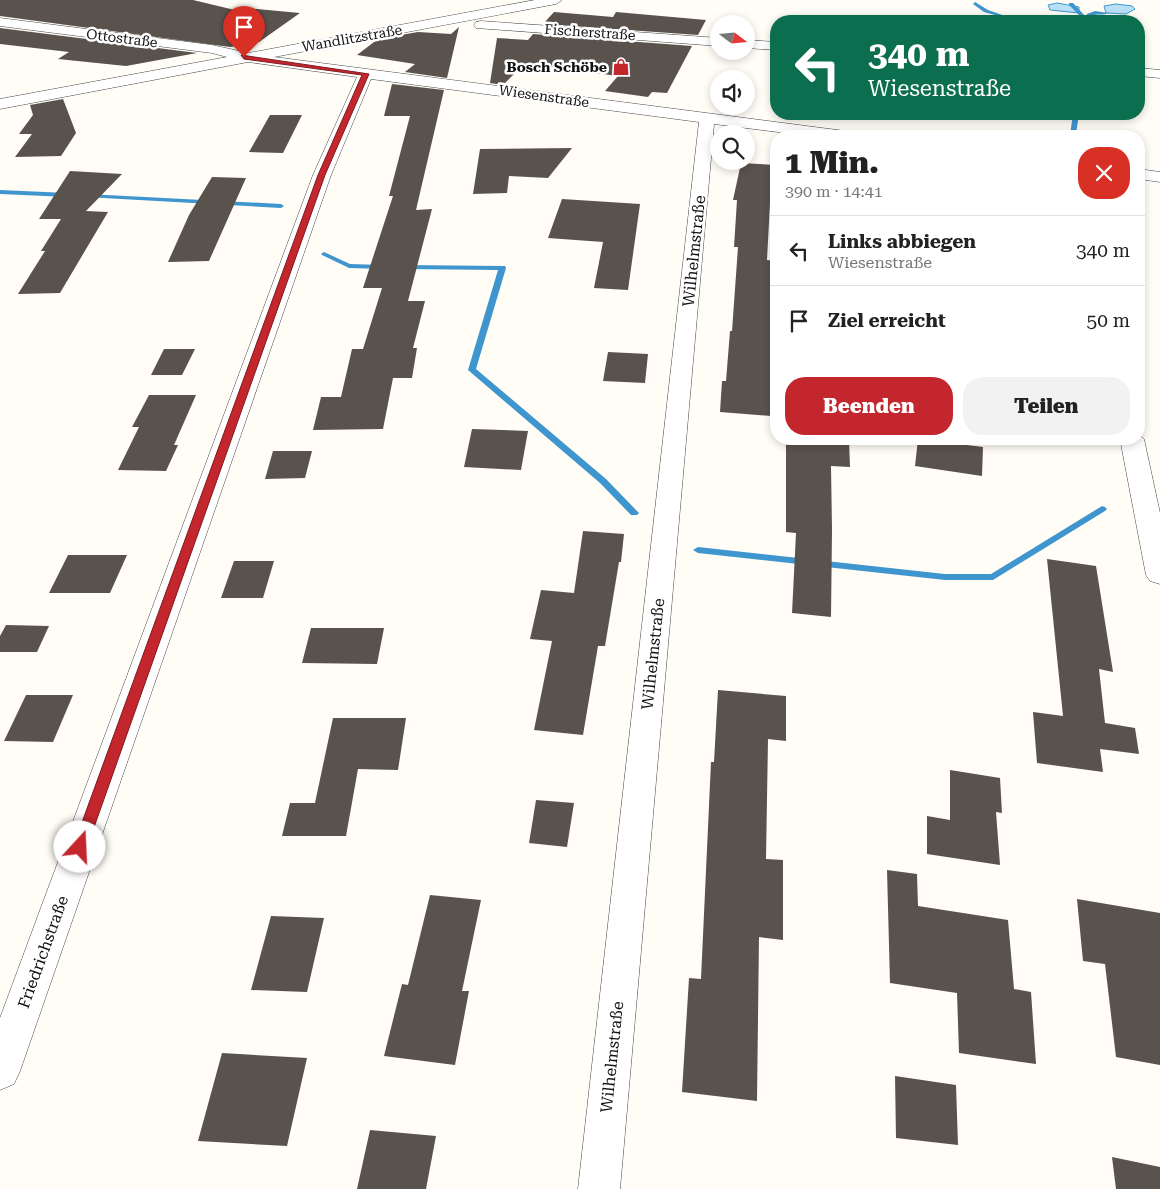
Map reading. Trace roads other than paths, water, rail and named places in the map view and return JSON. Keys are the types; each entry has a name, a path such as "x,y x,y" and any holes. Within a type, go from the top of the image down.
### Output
{"street":[{"name":"Wandlitzstraße","path":"5,103 556,0"},
{"name":"Fischerstraße","path":"463,18 476,24 710,41"},
{"name":"Ottostraße","path":"0,22 212,50 244,57"},
{"path":"755,45 770,46"},
{"name":"Wiesenstraße","path":"244,57 799,130"},
{"path":"1145,73 1160,74"},
{"name":"Friedrichstraße","path":"0,1071 322,175 366,74"},
{"path":"0,117 5,103"},
{"name":"Wilhelmstraße","path":"599,1189 708,118"},
{"path":"1145,175 1160,177"},
{"path":"1133,445 1160,575"}],"water":[{"path":"1057,3 1079,7 1079,13 1050,10 1048,5"},
{"path":"1116,4 1132,6 1135,9 1126,14 1106,13 1104,6"}],"waterway":[{"path":"975,3 986,11 999,15"},
{"path":"1071,4 1082,15"},
{"path":"1089,15 1095,12 1106,13"},
{"path":"1074,130 1075,120"},
{"path":"0,192 67,195"},
{"path":"87,196 281,206"},
{"path":"324,254 349,266 382,267"},
{"path":"404,267 502,268 472,370 603,481 634,513"},
{"path":"698,550 945,577 993,577 1102,509"}],"place":[{"name":"Bosch Schöbe","path":"621,67"}]}
